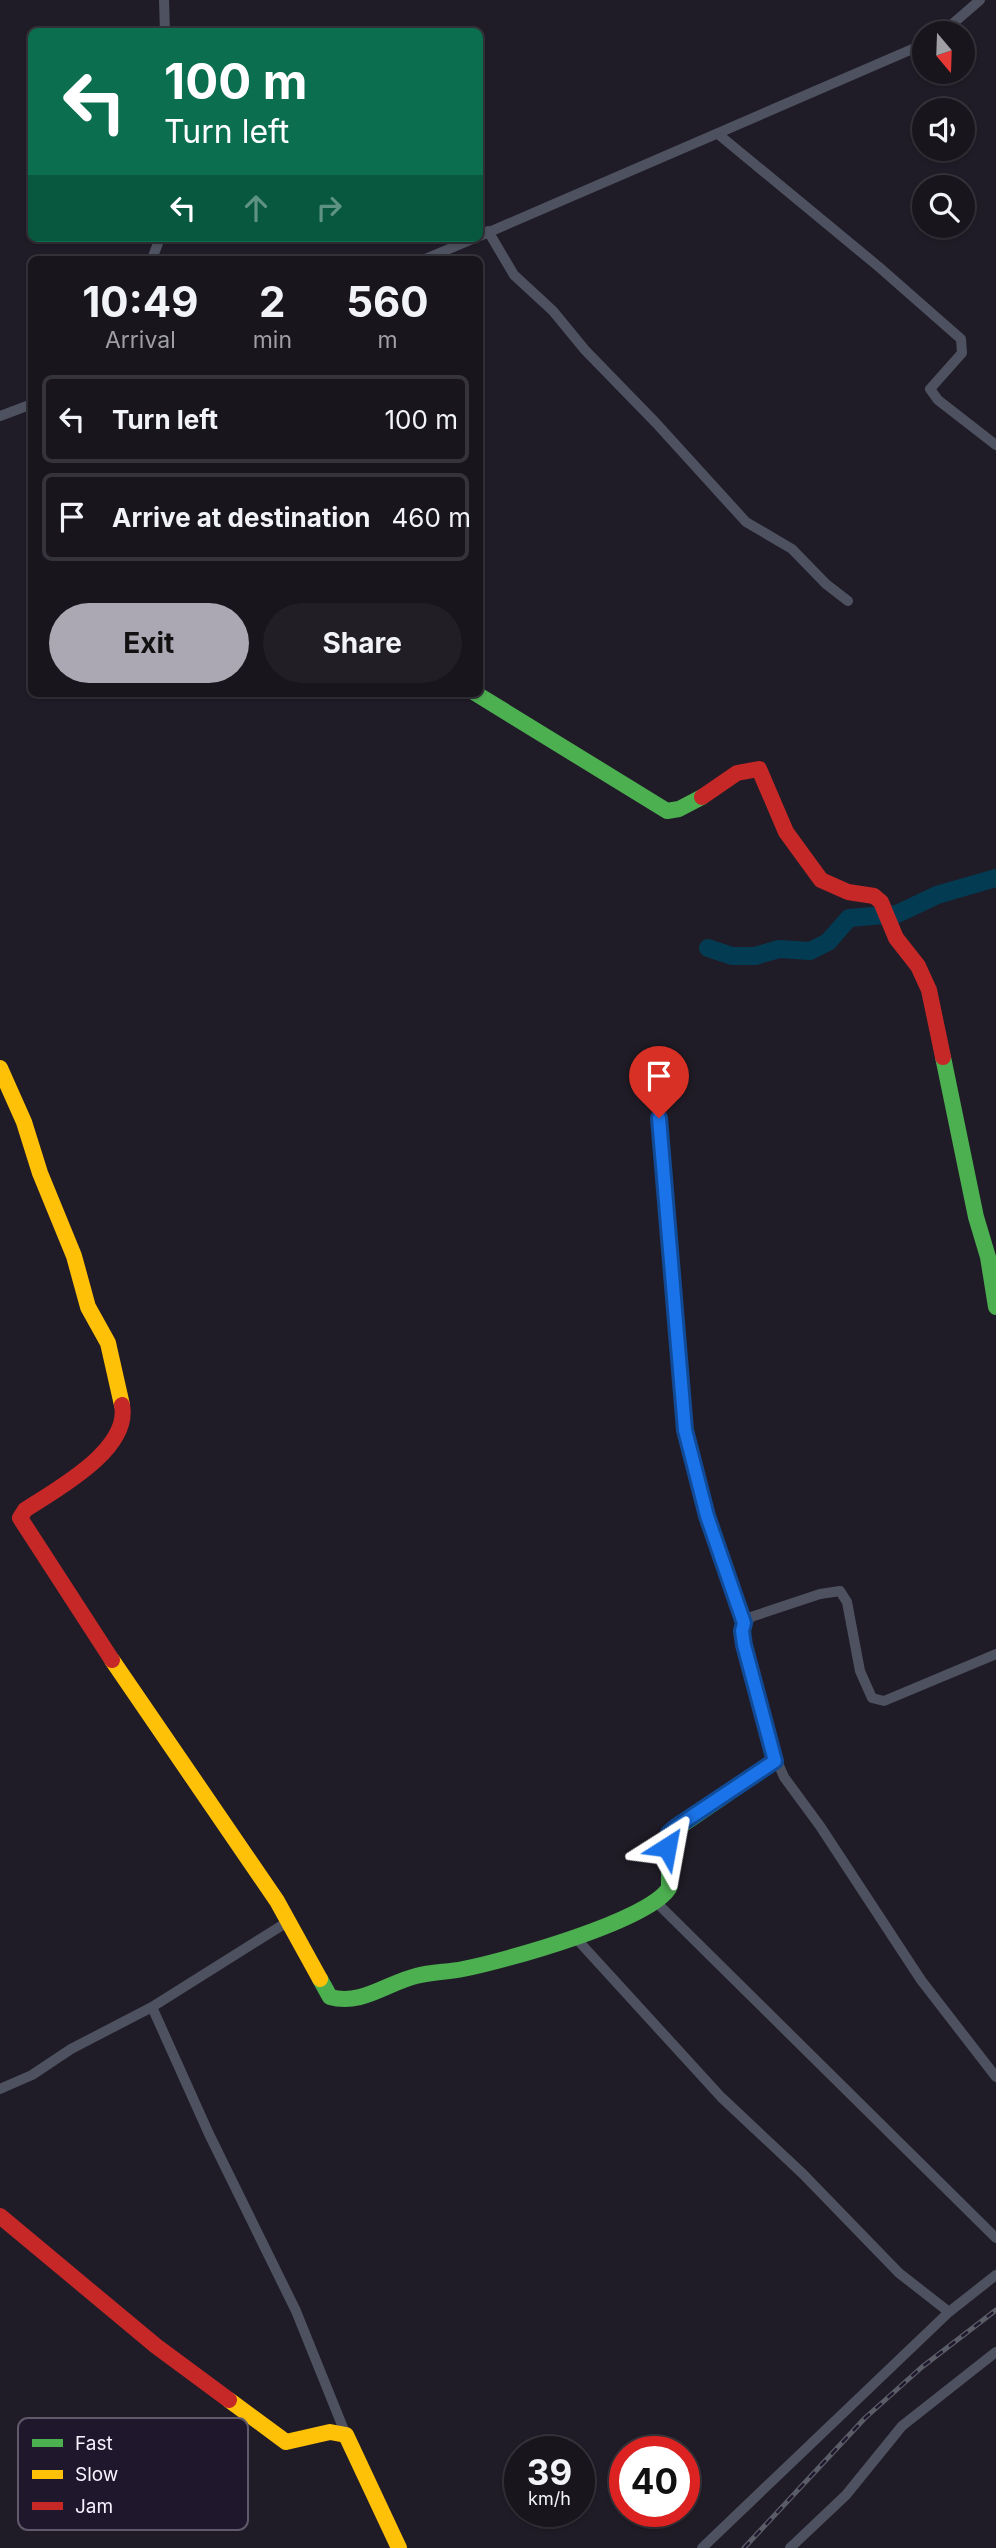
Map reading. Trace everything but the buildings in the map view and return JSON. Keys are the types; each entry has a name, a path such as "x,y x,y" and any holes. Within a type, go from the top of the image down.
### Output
{"street":[{"path":"164,0 164,28"},
{"path":"956,21 980,0"},
{"path":"483,234 580,195 912,49"},
{"path":"718,134 879,267 961,339 962,353 930,389 938,400 996,445"},
{"path":"483,237 514,275 537,295 746,522 777,537 826,584 848,601"},
{"path":"432,256 465,242"},
{"path":"0,416 28,406"},
{"path":"482,697 667,811 684,808 744,770 760,769 782,823 821,880 848,892 874,896 895,938 918,966 929,990 976,1217 988,1257 996,1307"},
{"path":"0,1068 24,1122 40,1173 74,1256 86,1300 108,1343 123,1412 114,1439 91,1466 25,1510 20,1518 83,1618 289,1921 327,1994 344,2001 430,1972 462,1969 522,1954 656,1902 667,1894 671,1882 667,1847 669,1833 775,1761"},
{"path":"659,1118 685,1430 707,1516 744,1623 744,1645 775,1761 921,1980 996,2077"},
{"path":"744,1623 758,1614 820,1594 840,1591 846,1602 863,1683 877,1700 903,1696 996,1654"},
{"path":"656,1902 996,2238"},
{"path":"0,2089 32,2075 71,2049 152,2007 192,1979 289,1921"},
{"path":"573,1935 721,2097 803,2174 899,2273 948,2312"},
{"path":"152,2007 213,2142 296,2311 346,2435 399,2548"},
{"path":"0,2216 156,2346 286,2442 295,2443 321,2431 346,2435"},
{"path":"702,2548 948,2312 996,2275"},
{"path":"790,2548 846,2495 902,2426 996,2352"}],"waterway":[{"path":"708,948 732,956 755,956 779,949 810,951 828,942 849,918 897,914 937,895 996,878"}],"railway":[{"path":"744,2548 865,2418 922,2367 996,2310"}],"traffic: fast":[{"path":"482,697 667,811 679,809 702,797"},
{"path":"943,1057 976,1217 988,1257 996,1307"},
{"path":"320,1979 330,1997 341,1999 363,1996 416,1976 463,1969 541,1949 634,1913 656,1901 669,1888 669,1834 775,1761"}],"traffic: slow":[{"path":"0,1068 24,1122 40,1173 74,1256 88,1307 108,1343 122,1405"},
{"path":"112,1660 277,1901 320,1979"},
{"path":"229,2400 286,2442 330,2432 346,2435 399,2548"}],"traffic: jam":[{"path":"702,797 737,773 759,769 786,832 821,880 848,892 874,896 881,902 896,938 918,966 929,990 943,1057"},
{"path":"112,1660 20,1518 25,1510 71,1480 103,1453 115,1438 122,1422 122,1405"},
{"path":"0,2216 156,2346 229,2400"}],"route":[{"path":"659,1118 685,1430 707,1516 744,1623 744,1645 775,1761 676,1827 669,1833 667,1847"}]}
